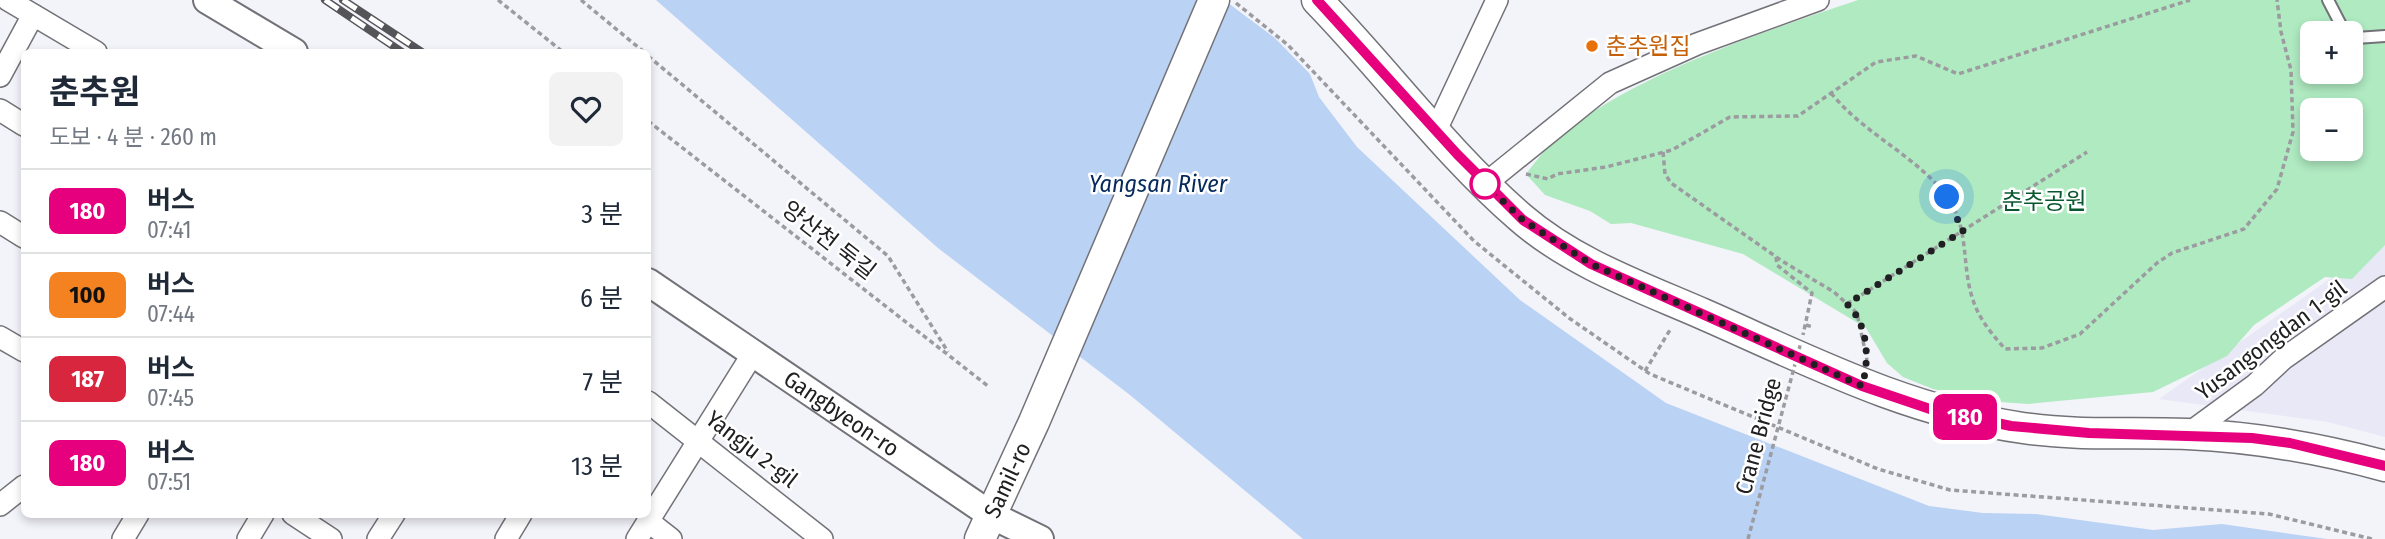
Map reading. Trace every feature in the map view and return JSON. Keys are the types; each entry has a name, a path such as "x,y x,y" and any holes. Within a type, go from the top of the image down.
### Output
{"main road":[{"name":"Samil-ro","path":"985,527 1037,416 1214,0"},
{"path":"1317,0 1334,11 1436,130 1485,184 1523,220 1591,264 1862,386 1930,409 2031,429 2188,434 2290,443 2385,466"}],"street":[{"path":"8,0 91,49"},
{"path":"207,0 289,49"},
{"path":"1436,130 1497,0"},
{"path":"1485,184 1610,83 1697,44 1818,0"},
{"path":"0,76 33,15"},
{"path":"0,110 21,123"},
{"path":"0,222 21,235"},
{"name":"Gangbyeon-ro","path":"651,284 985,527 1040,539"},
{"name":"Yusangongdan 1-gil","path":"2188,434 2255,385 2283,359 2385,287"},
{"path":"0,337 21,349"},
{"path":"651,517 752,355"},
{"name":"Yangju 2-gil","path":"651,404 822,539"},
{"path":"0,505 21,488"},
{"path":"123,539 136,518"},
{"path":"248,539 261,518"},
{"path":"299,518 331,539"},
{"path":"378,539 391,518"},
{"path":"506,539 519,518"},
{"path":"643,530 671,539"}],"lane":[{"path":"2328,0 2341,25 2356,38 2385,36"}],"path":[{"path":"498,0 559,49"},
{"path":"581,0 640,49"},
{"path":"1526,174 1548,179 1557,174 1606,167 1663,152 1730,117 1798,116 1876,62 1916,56 1958,74 2190,0"},
{"path":"1831,93 1868,131 1923,172 1947,197 1963,231 1972,299 1983,322 2005,349 2042,348 2080,334 2172,253 2244,229 2277,189 2293,132 2291,70 2281,33 2277,0"},
{"path":"651,58 888,256 951,357"},
{"name":"양산천 둑길","path":"651,123 988,386"},
{"path":"1663,152 1665,174 1671,183 1776,257 1834,292 1857,313 1866,348 1867,368 1862,386"},
{"path":"1847,304 2087,152"},
{"name":"Crane Bridge","path":"1748,539 1813,296 1777,265 1776,257"},
{"path":"1806,325 1813,327"},
{"path":"1646,371 1670,330"}],"shaded area":[{"path":"2385,240 2385,437 2328,422 2159,399"}],"green space":[{"name":"춘추공원","path":"1858,0 2385,0 2385,245 2352,279 2325,277 2254,325 2227,356 2153,392 2028,404 2000,402 1933,389 1903,377 1887,363 1866,328 1743,254 1631,223 1611,224 1590,211 1545,195 1526,174 1561,135 1626,92 1743,40"}],"water":[{"name":"Yangsan River","path":"656,0 1224,0 1275,38 1310,74 1319,97 1357,147 1520,300 1666,403 1929,506 1983,513 2036,514 2153,530 2222,524 2327,539 1303,539 1130,395 938,248"}],"railway":[{"path":"325,0 398,49"},
{"path":"343,0 417,49"}],"bus line":[{"name":"180","path":"1317,0 1351,34 1485,184 1523,220 1591,264 1862,386 1930,409 1991,423 2089,433 2252,438 2290,443 2385,466"}],"place":[{"name":"춘추원집","path":"1592,46"}],"route":[{"path":"1485,184 1523,220 1591,264 1862,386 1867,368 1866,348 1857,313 1847,304 1963,231 1947,197"}]}
